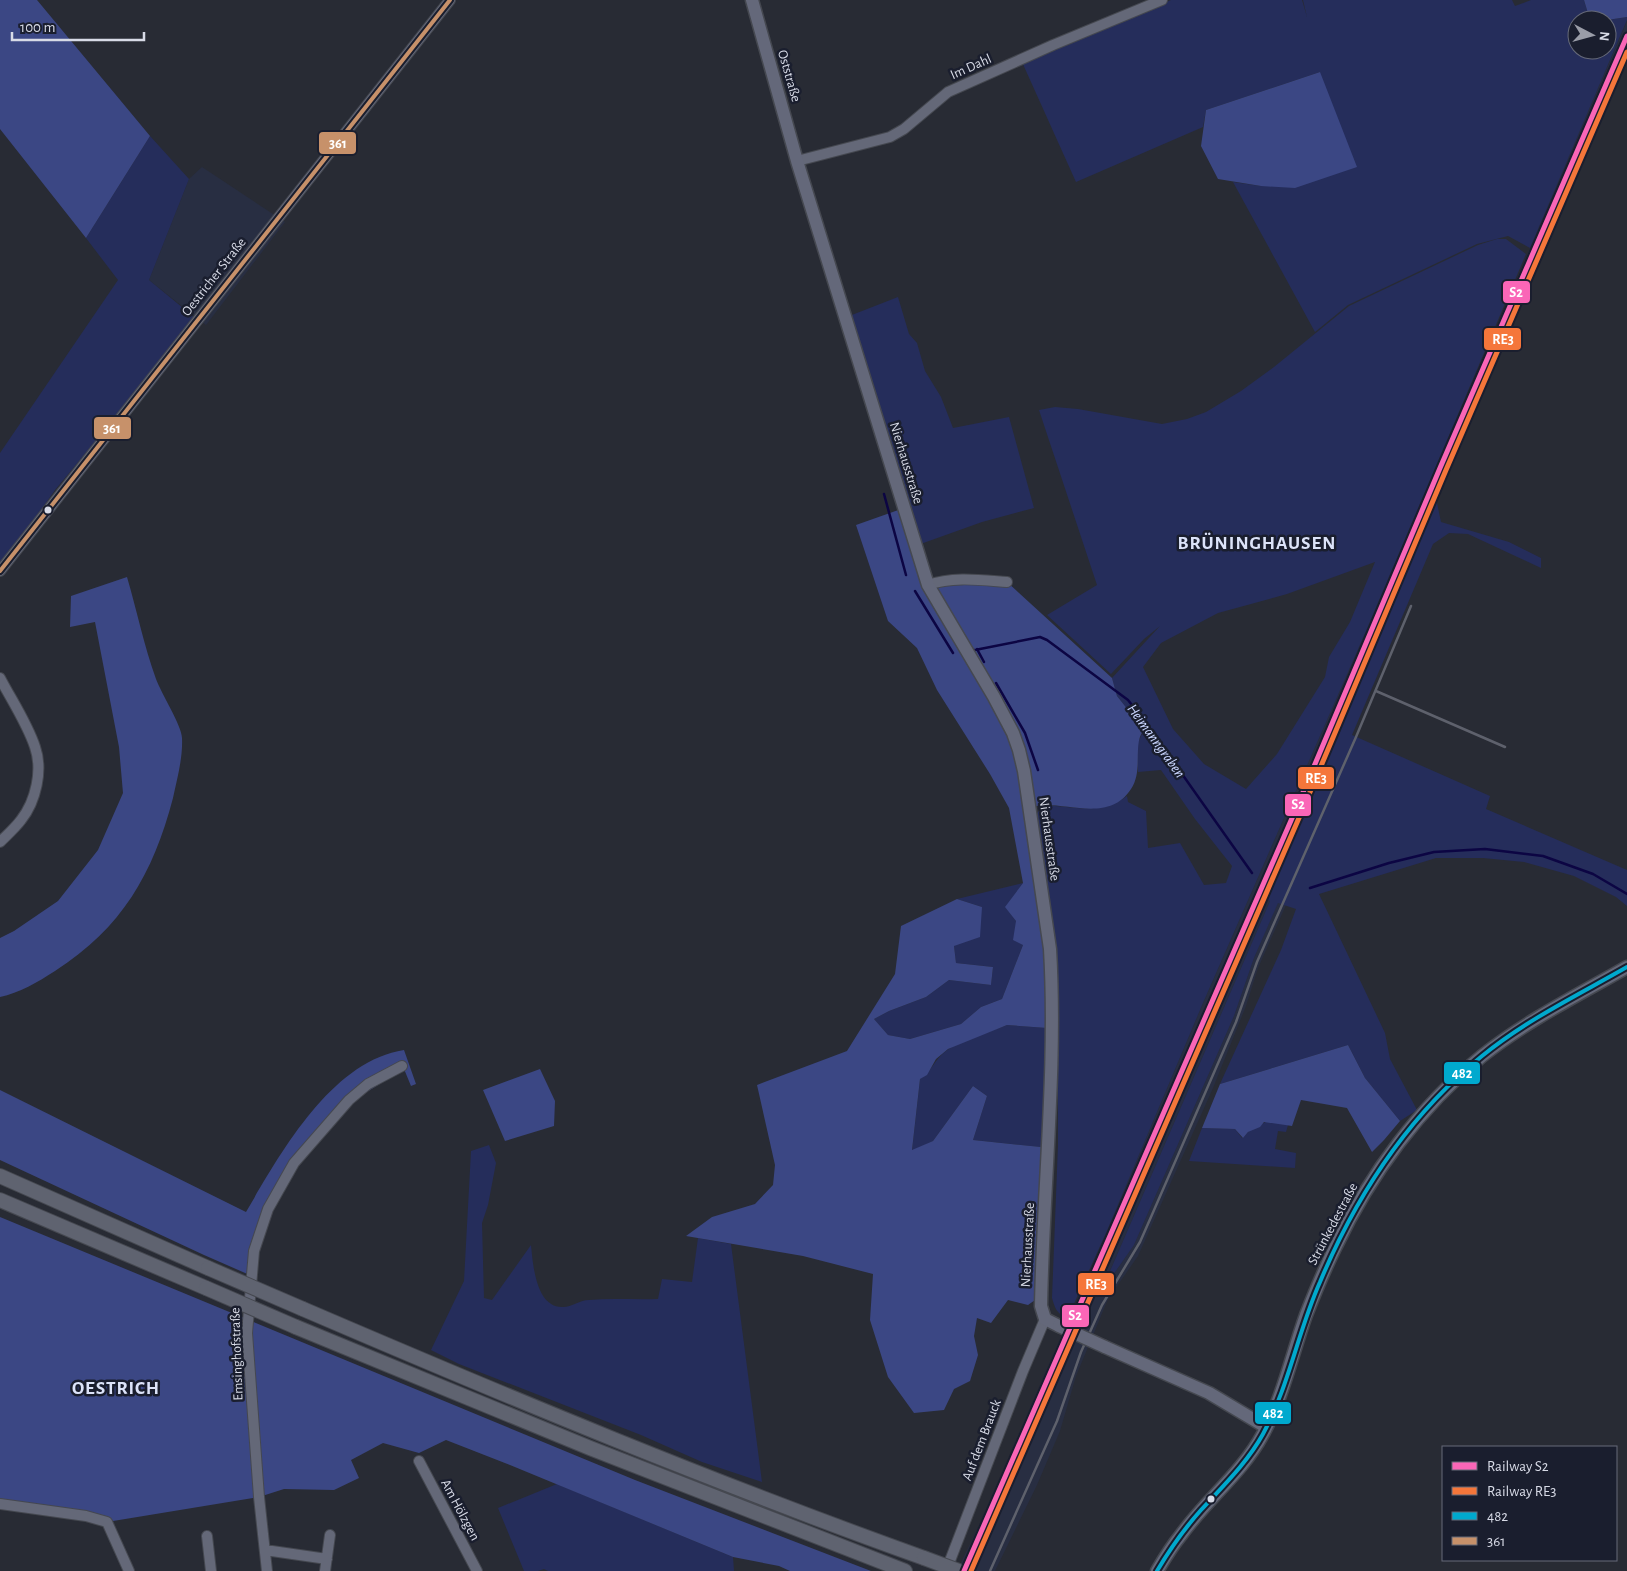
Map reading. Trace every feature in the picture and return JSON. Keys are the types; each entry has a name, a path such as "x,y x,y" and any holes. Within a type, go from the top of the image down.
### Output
{"highway":[{"path":"0,1176 303,1310 453,1373 808,1515 960,1571"},
{"path":"0,1200 296,1327 597,1451 905,1571"}],"main road":[{"name":"Oststraße","path":"752,0 797,160"},
{"name":"Nierhausstraße","path":"797,160 928,585 1013,733 1024,771 1050,949 1052,979 1052,1038 1041,1306 1045,1319"},
{"name":"Strünkedestraße","path":"1157,1571 1181,1534 1252,1453 1266,1427 1280,1394 1307,1314 1336,1245 1392,1152 1415,1122 1451,1084 1483,1056 1513,1034 1554,1008 1627,967"},
{"path":"1045,1319 1208,1393 1266,1427"}],"street":[{"name":"Oestricher Straße","path":"0,572 450,0"},
{"name":"Im Dahl","path":"797,160 890,138 904,129 948,92 1162,0"},
{"path":"928,585 958,580 1007,582"},
{"path":"0,678 35,747 38,760 38,776 34,797 22,819 0,842"},
{"name":"Emsinghofstraße","path":"267,1571 247,1333 254,1251 268,1209 294,1163 349,1100 368,1084 402,1066"},
{"name":"Auf dem Brauck","path":"946,1571 1023,1370 1045,1319"},
{"name":"Am Hölzgen","path":"419,1461 477,1571"},
{"path":"0,1504 86,1516 107,1522 130,1571"},
{"path":"325,1571 330,1535"},
{"path":"207,1536 210,1571"},
{"path":"265,1550 327,1559"}],"shaded area":[{"path":"0,0 37,0 150,136 86,238 0,129"},
{"path":"1171,0 1302,0 1307,17 1303,0 1512,0 1515,6 1531,0 1584,0 1587,10 1567,10 1567,60 1610,60 1530,248 1508,236 1477,244 1348,305 1315,332 1233,182 1261,186 1320,72 1206,110 1203,127 1076,182 1022,62"},
{"path":"1584,0 1627,0 1627,17 1617,18 1617,10 1587,10"},
{"path":"1627,17 1617,44 1617,18"},
{"path":"1627,21 1627,58 1419,542 1338,737 1265,899 1270,901 1107,1278 1111,1278 1134,1245 1234,1016 1254,958 1305,838 1360,739 1258,968 1246,1006 1213,1088 1138,1256 1108,1299 1076,1376 1060,1431 1037,1485 995,1571 957,1571 982,1519 1106,1233 1203,1003 1366,631 1610,60 1617,60 1617,44"},
{"path":"1320,72 1357,167 1295,188 1261,186 1218,179 1201,146 1206,110"},
{"path":"150,136 189,179 149,280 194,317 130,400 55,490 17,545 0,564 0,453 118,280 86,238"},
{"path":"202,167 285,222 206,325 149,280 189,179"},
{"path":"1497,239 1506,239 1526,254 1366,631 1067,1319 1057,1310 1052,1298 1058,1145 1058,1003 1036,814 1045,805 1098,808 1108,806 1127,796 1128,802 1146,811 1148,848 1180,843 1204,885 1226,883 1232,866 1195,819 1161,770 1138,772 1138,742 1144,730 1117,696 1112,678 1160,626 1144,639 1111,674 1047,615 1097,585 1039,410 1055,407 1078,409 1162,424 1187,419 1206,412 1241,391 1274,367 1349,306 1478,245","holes":["1375,562 1350,622 1329,657 1325,677 1277,754 1246,789 1204,764 1173,729 1143,667 1161,643 1218,613 1287,594"]},
{"path":"898,297 909,334 917,343 925,371 941,397 953,428 1009,417 1034,508 982,522 915,546 887,452 839,320"},
{"path":"1436,498 1441,522 1509,542 1541,558 1541,568 1468,534 1449,533 1433,544 1352,735 1490,796 1486,809 1627,870 1627,906 1616,897 1574,876 1524,862 1483,858 1436,858 1319,894 1385,1033 1390,1059 1417,1110 1400,1121 1365,1078 1348,1045 1220,1084 1281,950 1296,909 1278,903 1254,958 1234,1016 1134,1245 1111,1278 1107,1278 1270,901 1265,899 1338,737"},
{"path":"904,508 928,585 1007,582 1112,678 1117,696 1144,730 1139,742 1135,782 1123,799 1103,808 1092,809 1045,805 1026,808 1047,971 1047,1028 1007,1025 948,1049 936,1059 927,1075 920,1079 912,1150 933,1141 973,1086 987,1096 973,1140 1041,1147 1035,1300 1028,1305 1008,1300 991,1323 977,1318 974,1336 978,1355 970,1381 954,1389 944,1410 914,1413 888,1377 870,1320 873,1274 803,1256 686,1236 712,1217 755,1204 773,1185 775,1165 757,1085 847,1051 895,974 901,926 957,899 982,907 980,937 954,946 956,963 993,967 991,985 949,980 926,997 889,1011 874,1019 888,1035 910,1039 961,1024 981,1007 1002,999 1023,945 1013,940 1016,921 1005,907 1023,883 1009,808 937,690 917,648 888,621 856,525"},
{"path":"127,577 152,667 179,726 182,738 182,753 173,798 165,825 145,875 132,897 99,937 49,975 21,990 0,997 0,938 14,931 58,901 98,850 123,793 119,747 95,622 70,627 71,596"},
{"path":"1023,883 1006,907 1016,921 1023,945 1002,999 981,1007 961,1024 910,1039 888,1035 874,1019 889,1011 926,997 949,980 991,985 993,967 956,963 954,946 982,907 957,899"},
{"path":"1007,1025 1047,1028 1041,1147 973,1140 987,1096 973,1086 933,1141 912,1151 920,1079 942,1054 951,1048 966,1040"},
{"path":"1348,1045 1365,1078 1400,1121 1372,1152 1347,1108 1301,1100 1292,1126 1264,1122 1260,1127 1248,1132 1243,1138 1235,1129 1202,1128 1220,1084"},
{"path":"404,1050 416,1084 411,1086 404,1069 357,1098 295,1168 265,1212 252,1276 0,1160 0,1090 246,1212 292,1138 310,1113 331,1091 353,1072 378,1058"},
{"path":"540,1069 555,1101 554,1126 505,1141 483,1090"},
{"path":"1268,1121 1288,1125 1286,1132 1278,1131 1275,1149 1296,1153 1295,1168 1189,1161 1202,1128 1235,1129 1242,1138 1248,1132"},
{"path":"489,1145 496,1163 488,1205 482,1223 484,1298 492,1300 531,1245 535,1274 542,1293 547,1301 563,1307 589,1300 658,1299 662,1279 692,1282 698,1238 731,1244 762,1482 702,1462 641,1435 459,1364 431,1350 464,1281 471,1151"},
{"path":"0,1217 635,1480 871,1571 790,1571 779,1566 733,1557 446,1440 419,1453 383,1443 351,1460 359,1478 334,1490 284,1489 259,1497 107,1522 0,1504"},
{"path":"557,1484 733,1557 734,1571 548,1571 544,1569 524,1571 498,1508"}],"waterway":[{"name":"Heimanngraben","path":"884,494 906,575"},
{"name":"Heimanngraben","path":"915,591 953,653"},
{"name":"Heimanngraben","path":"975,650 1040,637 1047,640 1128,700 1252,873"},
{"path":"977,649 984,662"},
{"path":"996,683 1025,733 1038,770"},
{"name":"Heimanngraben","path":"1310,888 1389,863 1434,852 1485,849 1543,856 1593,874 1627,894"}],"railway":[{"path":"990,1571 1057,1421 1081,1352 1102,1305 1140,1242 1151,1217 1236,1022 1257,962 1356,737 1411,606"},
{"path":"1376,691 1505,747"}],"rail line":[{"name":"S2","path":"964,1571 1296,809 1440,468 1627,36"},
{"name":"RE3","path":"971,1571 1302,811 1446,470 1627,52"}],"transit line":[{"name":"361","path":"0,571 450,0"},
{"name":"482","path":"1157,1571 1183,1532 1257,1445 1280,1397 1305,1320 1334,1250 1368,1188 1408,1131 1456,1079 1499,1043 1553,1009 1627,967"}],"district":[{"name":"BRÜNINGHAUSEN","path":"1257,543"},
{"name":"OESTRICH","path":"116,1388"}]}
